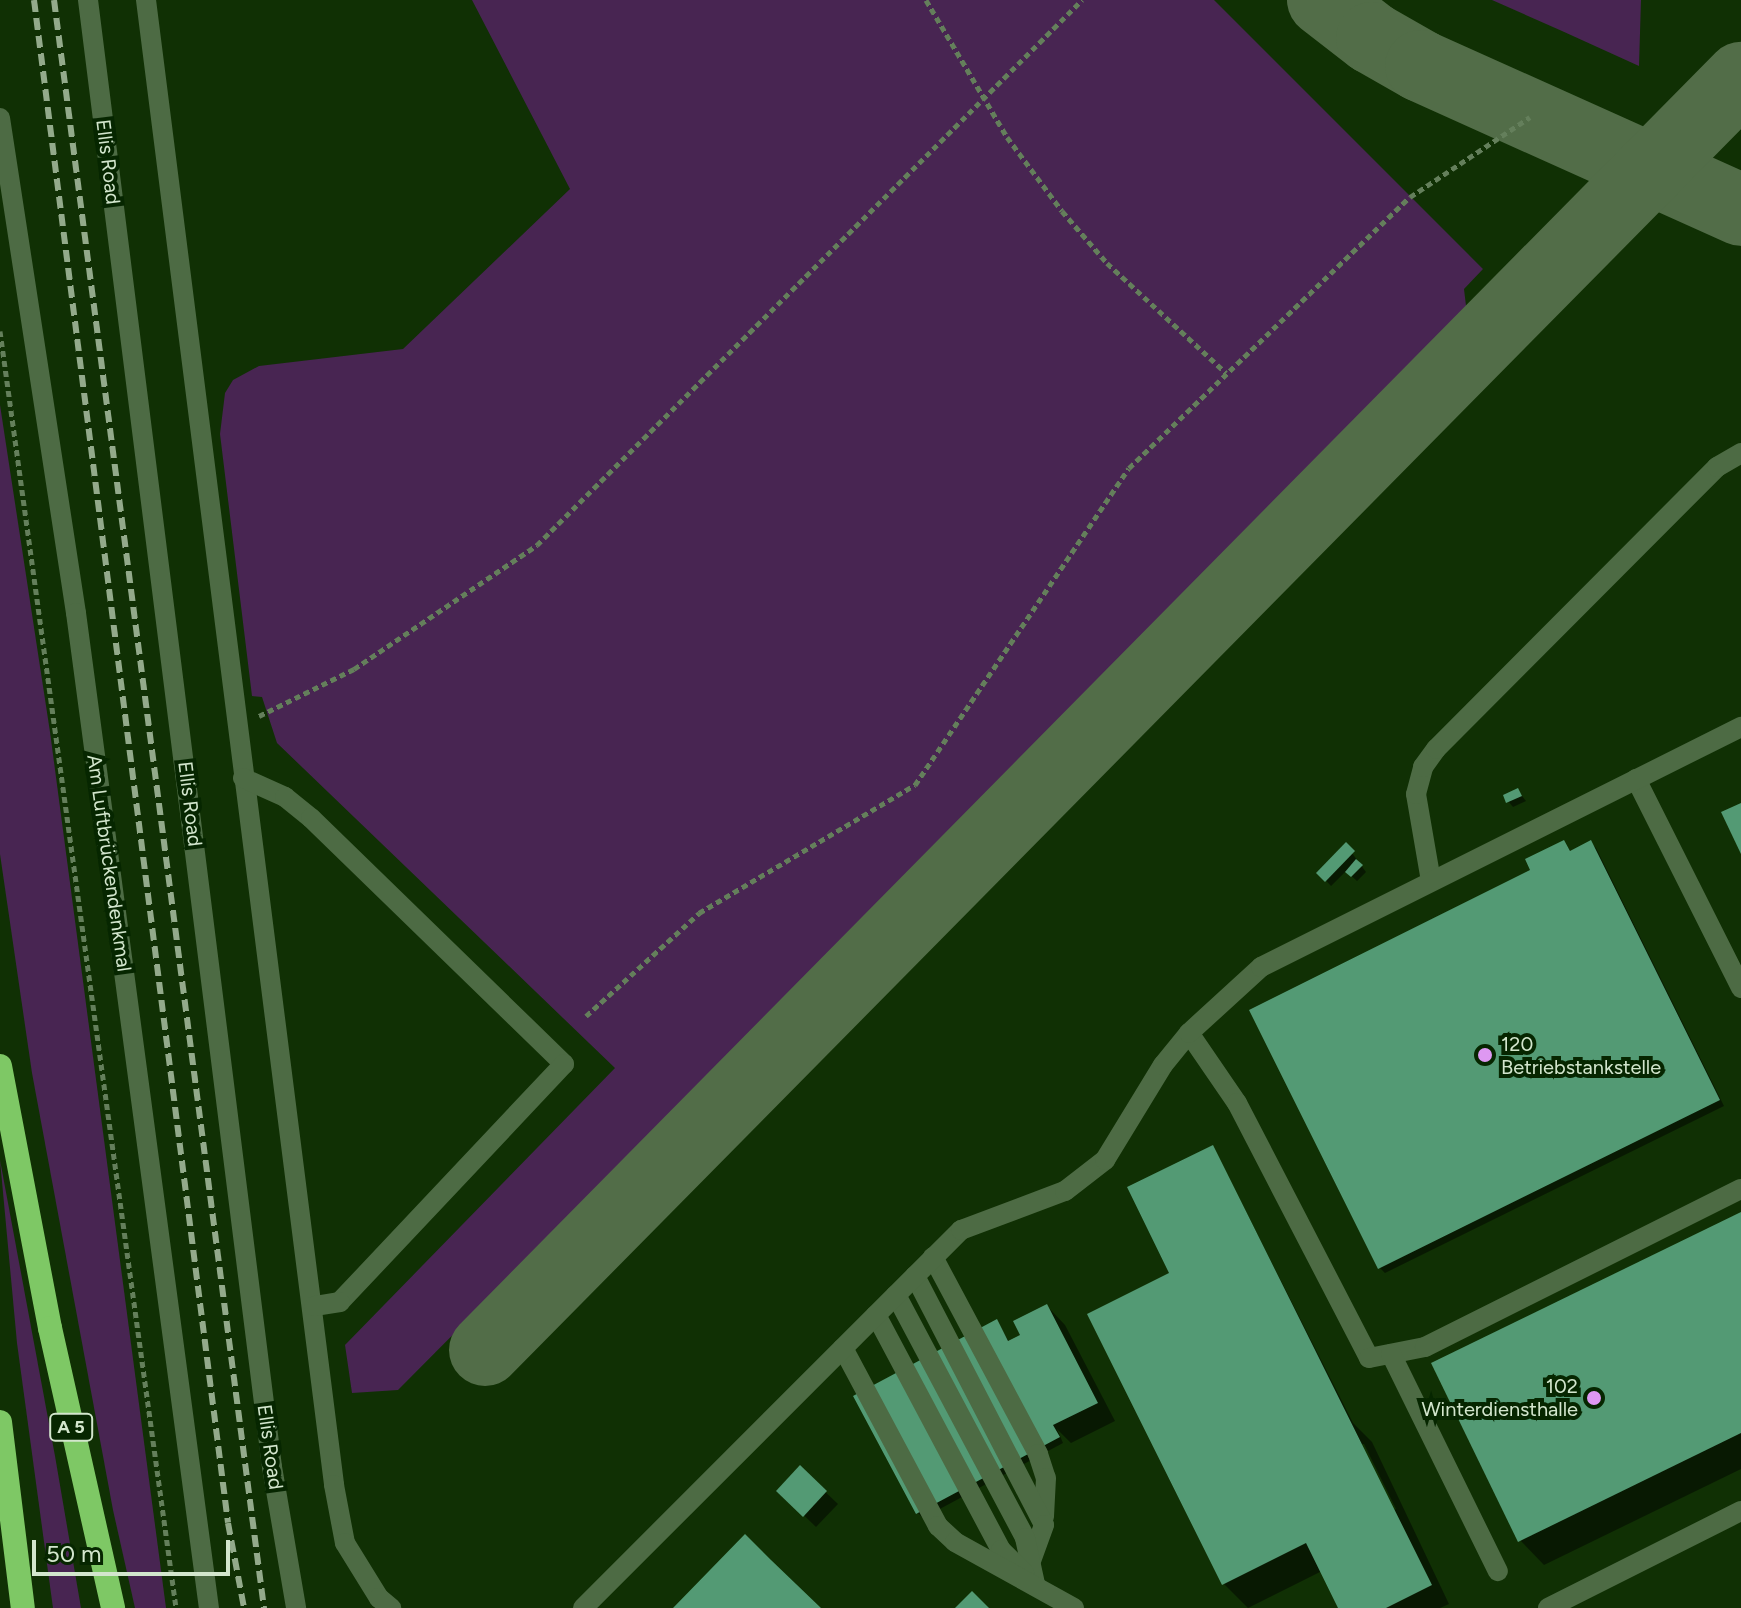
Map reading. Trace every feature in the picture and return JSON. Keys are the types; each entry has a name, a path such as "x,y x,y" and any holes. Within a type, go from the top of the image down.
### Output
{"highway":[{"name":"A 5","path":"0,1066 92,1527 113,1608"},
{"path":"0,1422 23,1608"},
{"name":"A 5","path":"92,1527 100,1608"}],"street":[{"name":"Ellis Road","path":"88,0 272,1467 296,1608"},
{"path":"146,0 234,719 345,1543 379,1598 391,1608"},
{"name":"Am Luftbrückendenkmal","path":"0,118 76,613 209,1608"},
{"path":"1431,881 1416,794 1423,767 1436,749 1717,467 1741,453"},
{"path":"583,1608 933,1257 980,1219 1042,1201 1084,1180 1105,1160 1189,1033 1261,967 1741,727"},
{"path":"243,778 285,797 311,818 564,1064 340,1302 314,1306"},
{"path":"1636,779 1741,988"},
{"path":"1189,1033 1237,1103 1369,1358 1425,1347 1741,1189"},
{"path":"933,1257 1038,1454 1046,1478 1044,1525 1031,1561"},
{"path":"915,1276 1044,1525"},
{"path":"896,1295 1025,1538 1035,1584"},
{"path":"876,1315 1001,1550 1035,1584"},
{"path":"843,1348 938,1526 955,1542 1074,1608"},
{"path":"1391,1354 1498,1571"},
{"path":"1548,1608 1741,1511"}],"path":[{"path":"926,0 1016,150 1107,263 1226,373"},
{"path":"234,719 268,715 354,669 537,545 1082,0"},
{"path":"586,1016 699,913 915,785 1129,468 1410,197 1530,117"},
{"path":"0,331 176,1608"}],"shaded area":[{"path":"472,0 1214,0 1483,269 1464,289 1467,314 398,1390 352,1393 345,1345 615,1068 277,743 262,697 252,696 220,434 225,393 233,380 259,366 403,349 570,189"},
{"path":"1492,0 1641,0 1639,66 1562,31"},
{"path":"0,405 50,732 166,1608 135,1608 113,1510 32,1073 0,854"},
{"path":"0,1160 81,1608 53,1608 17,1343"}],"building":[{"path":"1518,788 1522,796 1506,803 1503,795"},
{"path":"1741,803 1741,854 1721,812"},
{"name":"120 Betriebstankstelle","path":"1564,840 1570,851 1591,840 1720,1100 1378,1269 1249,1010 1530,870 1525,859"},
{"path":"1346,842 1355,851 1325,882 1316,873"},
{"path":"1356,859 1363,865 1351,877 1345,872"},
{"path":"1213,1145 1432,1585 1386,1608 1338,1608 1306,1543 1222,1585 1087,1314 1169,1273 1127,1187"},
{"name":"102 Winterdiensthalle","path":"1741,1212 1741,1433 1518,1542 1431,1363"},
{"path":"1047,1304 1098,1403 1053,1425 1060,1437 916,1514 853,1396 997,1319 1008,1341 1020,1335 1013,1321"},
{"path":"800,1465 827,1491 803,1517 776,1491"},
{"path":"745,1534 771,1560 821,1608 673,1608"},
{"path":"972,1591 989,1608 955,1608"}],"taxiway":[{"path":"1323,0 1372,38 1421,66 1741,210"},
{"path":"485,1350 1741,78"}],"railway":[{"path":"34,0 228,1523 244,1608"},
{"path":"54,0 264,1608"}],"place":[{"name":"120 Betriebstankstelle","path":"1485,1055"},
{"name":"102 Winterdiensthalle","path":"1594,1398"}]}
